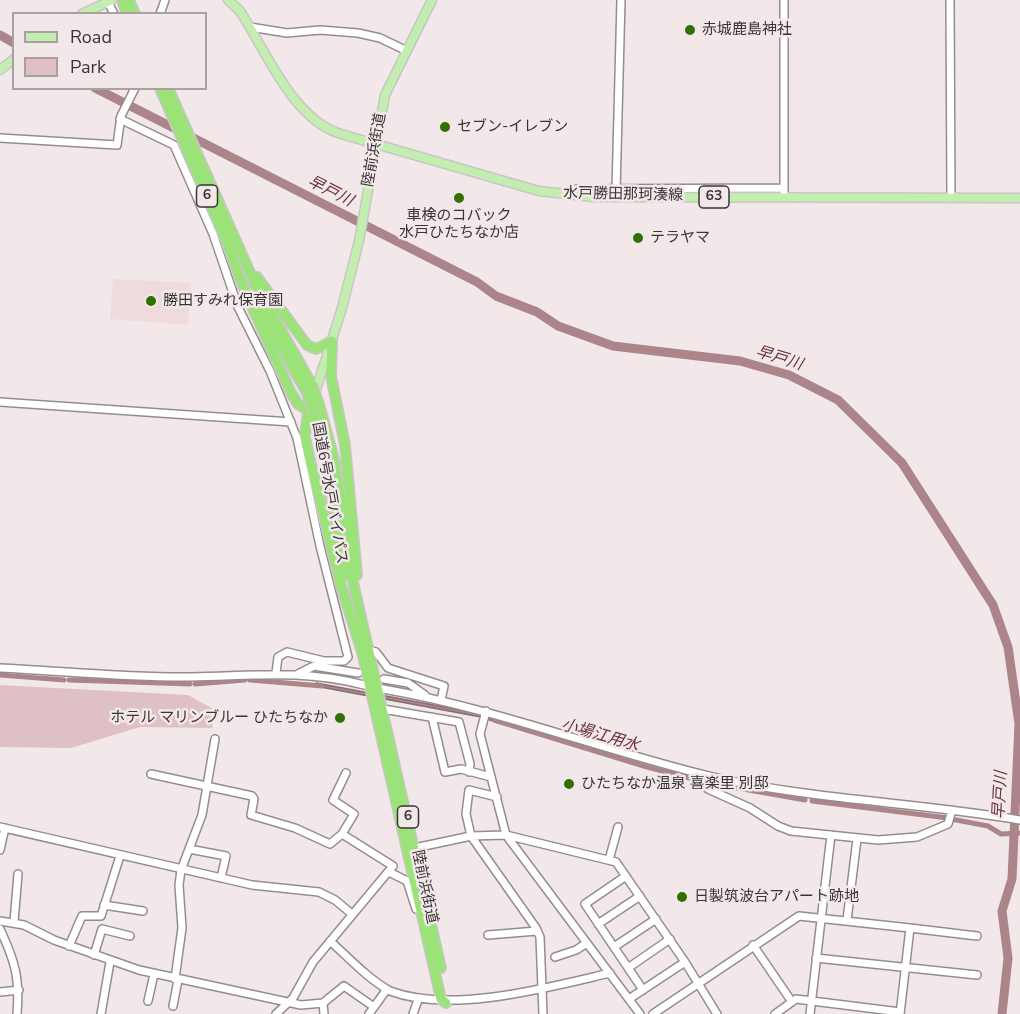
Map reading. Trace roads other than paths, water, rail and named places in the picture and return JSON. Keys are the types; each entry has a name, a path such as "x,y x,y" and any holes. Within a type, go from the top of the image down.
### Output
{"highway":[{"name":"国道6号水戸バイパス","path":"161,90 249,290 320,405 332,446 353,582 364,632"},
{"name":"国道6号水戸バイパス","path":"169,90 255,284 309,389 311,412 326,461 342,563 359,643"},
{"path":"226,241 245,291 298,404 311,412 301,437 341,586 359,643"},
{"path":"237,244 307,345 316,349 332,341 331,376 345,445 364,632"},
{"name":"陸前浜街道","path":"364,632 383,709 441,999 446,1004"},
{"name":"陸前浜街道","path":"359,643 412,848 445,987 448,1014"}],"main road":[{"name":"水戸勝田那珂湊線","path":"228,0 250,27 308,115 334,132 539,191 567,195 784,193 1020,198"},
{"name":"陸前浜街道","path":"311,412 359,238 385,95 405,50 432,0"},
{"path":"86,12 110,1"},
{"path":"0,70 12,60"}],"street":[{"path":"577,189 616,193 621,0"},
{"path":"784,0 784,193"},
{"path":"950,0 951,198"},
{"path":"250,27 287,33 320,30 358,33 380,38 405,50"},
{"path":"0,138 117,145 121,118 135,90"},
{"path":"121,118 174,146 213,234 238,307 291,422 301,437 320,546 348,657 344,661 324,661 287,652 278,657 276,673"},
{"path":"0,402 291,422"},
{"path":"286,410 298,404"},
{"path":"368,650 376,652 388,668 444,686 441,700"},
{"path":"298,674 314,666 357,673"},
{"path":"0,668 161,677 298,674 330,677 363,685"},
{"path":"384,679 412,685 427,697"},
{"path":"383,689 486,711 709,776 766,788 1020,820"},
{"path":"383,709 459,722 470,764 469,772"},
{"path":"486,711 480,734 506,835 640,1014"},
{"path":"432,717 445,772 461,769 491,777"},
{"path":"173,1006 182,928 179,885 181,870 202,815 215,739"},
{"path":"151,774 252,796 254,799 251,815 295,828 330,844 342,834 354,814 333,800 346,773"},
{"path":"709,776 708,789 750,808 778,826 857,839 916,837 948,824 952,810"},
{"path":"497,797 469,790 465,814 471,836 537,931 543,1014"},
{"path":"609,860 618,827"},
{"path":"0,850 3,828 181,870 277,889 319,892 335,900 352,914"},
{"path":"276,1014 289,1003 300,988 313,962 393,866 342,834"},
{"path":"412,848 471,836 506,835 616,862 670,939 717,1014"},
{"path":"810,1014 831,835"},
{"path":"847,920 857,839"},
{"path":"189,849 226,856 221,878"},
{"path":"69,946 82,916 101,916 120,856"},
{"path":"389,872 407,881 416,909 422,908"},
{"path":"625,873 585,904 643,990"},
{"path":"14,922 18,874"},
{"path":"598,924 640,896"},
{"path":"104,904 143,911"},
{"path":"654,1014 799,916 977,936"},
{"path":"614,947 656,919"},
{"path":"0,921 14,922 110,962 154,974 289,1003 301,1005 323,1003 344,986 371,1011 387,989"},
{"path":"775,1014 796,999 869,1011 900,1013 910,928"},
{"path":"0,929 16,965 19,990 17,1014"},
{"path":"94,955 102,929 130,936"},
{"path":"488,935 537,931"},
{"path":"628,968 670,939"},
{"path":"330,941 387,989 418,1000 446,1004 494,1000 610,973"},
{"path":"555,957 576,950 587,943"},
{"path":"753,945 792,1002"},
{"path":"816,958 906,970 977,975"},
{"path":"101,1014 110,962"},
{"path":"629,999 685,962"},
{"path":"148,1001 154,974"},
{"path":"0,992 19,990"},
{"path":"413,1014 418,1000"},
{"path":"323,1003 324,1014"}],"waterway":[{"name":"早戸川","path":"0,35 12,42"},
{"name":"早戸川","path":"99,90 477,282 496,296 537,312 558,326 613,346 740,361 789,375 838,400 902,463 993,605 1008,647 1019,724 1012,879 1002,911 1008,958 1002,1014"},
{"name":"小場江用水","path":"0,675 64,680"},
{"name":"小場江用水","path":"69,680 190,684"},
{"name":"小場江用水","path":"195,684 245,680"},
{"name":"小場江用水","path":"250,680 322,686"},
{"name":"小場江用水","path":"494,720 647,767 705,782"},
{"name":"小場江用水","path":"709,783 805,800"},
{"name":"小場江用水","path":"812,801 948,818"},
{"name":"小場江用水","path":"951,819 988,826 1001,834 1020,833"}],"place":[{"name":"赤城鹿島神社","path":"690,30"},
{"name":"セブン-イレブン","path":"445,127"},
{"name":"車検のコバック 水戸ひたちなか店","path":"459,198"},
{"name":"テラヤマ","path":"638,238"},
{"name":"勝田すみれ保育園","path":"151,301"},
{"name":"ホテル マリンブルー ひたちなか","path":"340,718"},
{"name":"ひたちなか温泉 喜楽里 別邸","path":"569,784"},
{"name":"日製筑波台アパート跡地","path":"682,897"}]}
